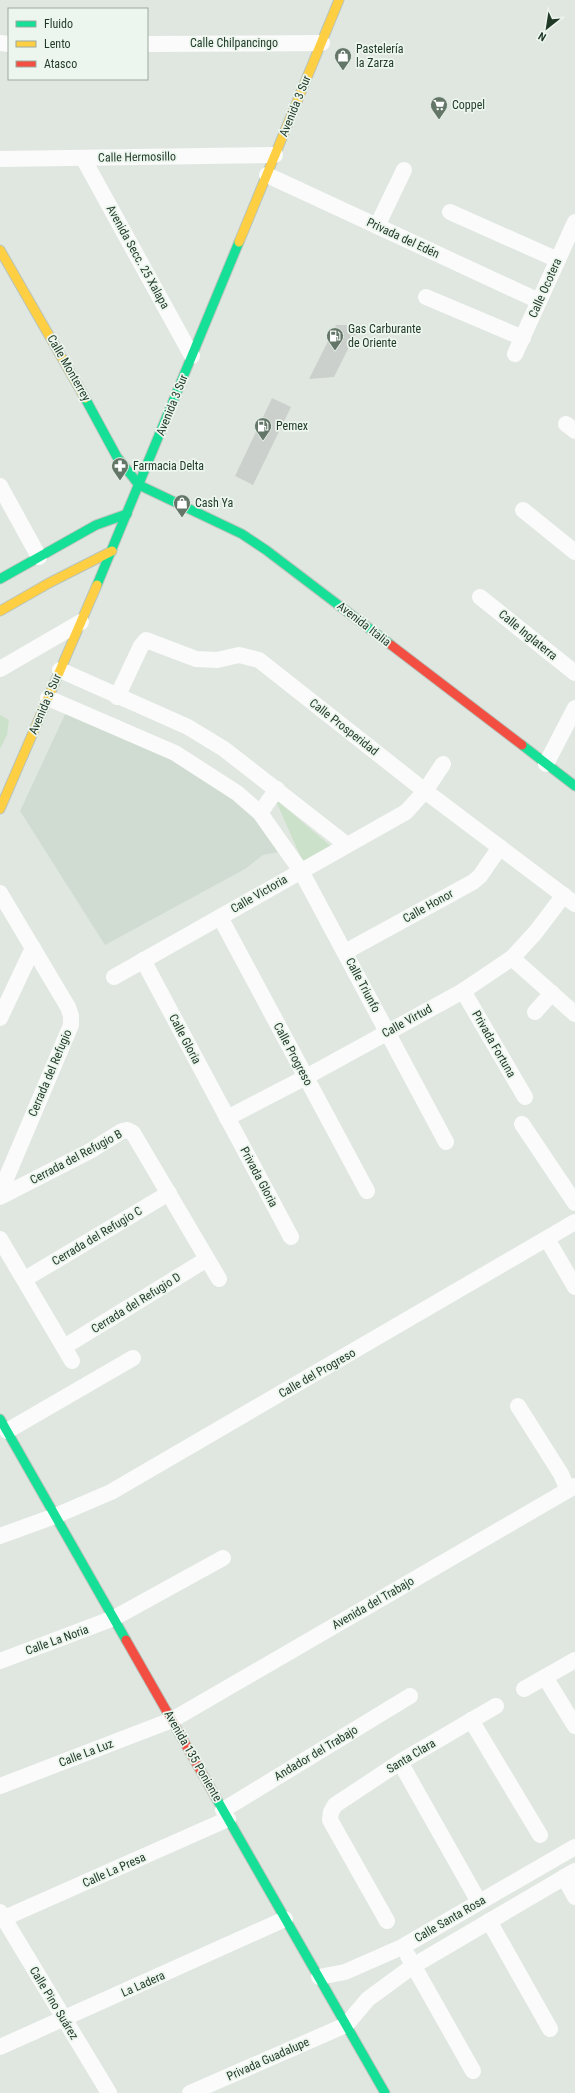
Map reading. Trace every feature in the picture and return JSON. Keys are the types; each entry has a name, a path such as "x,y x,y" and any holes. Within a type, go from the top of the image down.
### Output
{"main road":[{"name":"Avenida 3 Sur","path":"0,809 112,551 339,0"},
{"name":"Calle Monterrey","path":"0,250 95,414 117,457 139,485"},
{"name":"Avenida Italia","path":"139,485 210,516 242,534 266,550 575,786"},
{"path":"0,579 96,525 127,514"},
{"path":"0,611 49,583 112,551"},
{"name":"Avenida 135 Poniente","path":"3,1425 385,2093"}],"street":[{"name":"Calle Chilpancingo","path":"148,44 322,43"},
{"name":"Calle Hermosillo","path":"0,159 275,155"},
{"name":"Avenida Secc. 25 Xalapa","path":"83,158 192,356"},
{"path":"376,226 404,170"},
{"name":"Privada del Edén","path":"267,175 539,301"},
{"path":"450,212 558,260"},
{"name":"Calle Ocotera","path":"515,354 575,222"},
{"path":"426,297 522,338"},
{"path":"0,486 39,557"},
{"path":"523,510 575,552"},
{"name":"Calle Inglaterra","path":"480,597 575,673"},
{"path":"0,669 81,622"},
{"name":"Calle Prosperidad","path":"118,697 141,646 146,640 196,659 217,660 239,655 248,656 259,660 425,791 569,899"},
{"path":"60,670 188,727 224,749 347,845"},
{"name":"Calle Triunfo","path":"48,698 175,753 237,793 260,813 301,871 446,1142"},
{"path":"546,764 575,708"},
{"path":"425,791 443,764"},
{"path":"260,813 277,789"},
{"name":"Calle Victoria","path":"114,977 406,812 425,791"},
{"name":"Calle Honor","path":"345,952 473,882 480,876 500,847"},
{"name":"Cerrada del Refugio","path":"0,894 68,1008 71,1016 71,1025 0,1193"},
{"name":"Calle Virtud","path":"227,1118 306,1077 463,990 512,958 569,899"},
{"name":"Calle Progreso","path":"220,917 367,1191"},
{"path":"0,1018 33,948"},
{"path":"512,958 575,1014"},
{"name":"Calle Gloria","path":"143,960 227,1118"},
{"name":"Privada Fortuna","path":"463,990 525,1097"},
{"path":"535,1012 552,993"},
{"name":"Privada Gloria","path":"227,1118 291,1237"},
{"path":"522,1124 575,1203"},
{"name":"Cerrada del Refugio B","path":"0,1197 55,1170 122,1131 127,1130 133,1133 169,1193"},
{"path":"169,1193 219,1279"},
{"name":"Cerrada del Refugio C","path":"25,1279 169,1193"},
{"name":"Calle del Progreso","path":"0,1536 55,1516 111,1492 575,1222"},
{"path":"547,1238 575,1287"},
{"path":"0,1239 25,1279 72,1361"},
{"name":"Cerrada del Refugio D","path":"64,1347 207,1259"},
{"path":"3,1425 133,1358"},
{"path":"518,1406 571,1488"},
{"name":"Avenida del Trabajo","path":"172,1720 571,1488"},
{"name":"Calle La Noria","path":"0,1661 114,1618 223,1558"},
{"path":"524,1689 575,1660"},
{"path":"546,1677 575,1726"},
{"name":"Andador del Trabajo","path":"226,1814 410,1696"},
{"name":"Santa Clara","path":"387,1921 330,1820 331,1812 335,1805 400,1762 496,1706"},
{"name":"Calle La Luz","path":"0,1786 172,1720"},
{"path":"472,1720 540,1835"},
{"path":"400,1762 479,1902"},
{"name":"Calle La Presa","path":"1,1917 226,1814"},
{"name":"Calle Santa Rosa","path":"319,1977 345,1972 402,1947 575,1847"},
{"path":"569,1874 575,1897"},
{"name":"Calle Santa Rosa","path":"346,2025 368,1999 413,1966 569,1874"},
{"name":"Calle Pino Suárez","path":"1,1917 65,2019 109,2093"},
{"name":"La Ladera","path":"0,2047 286,1919"},
{"path":"489,1921 550,2028"},
{"path":"402,1947 473,2071"},
{"name":"Privada Guadalupe","path":"190,2093 346,2025"}],"shaded area":[{"path":"68,708 224,784 285,851 263,855 245,869 105,945 20,811"}],"green space":[{"path":"0,715 9,720 7,735 0,749"},
{"path":"275,799 333,848 303,862"}],"building":[{"name":"Gas Carburante de Oriente","path":"336,325 360,325 334,377 309,379"},
{"name":"Pemex","path":"272,398 291,407 253,485 235,476"}],"traffic: fast":[{"path":"97,585 239,242"},
{"path":"85,398 117,457 139,485 242,534 266,550 391,645"},
{"path":"0,579 96,525 127,514"},
{"path":"522,745 575,786"},
{"path":"0,1419 126,1640"},
{"path":"215,1796 385,2093"}],"traffic: slow":[{"path":"239,242 339,0"},
{"path":"0,250 85,398"},
{"path":"0,611 49,583 112,551"},
{"path":"0,809 97,585"}],"traffic: jam":[{"path":"391,645 522,745"},
{"path":"126,1640 215,1796"}],"place":[{"name":"Pastelería la Zarza","path":"343,71"},
{"name":"Coppel","path":"439,120"},
{"name":"Gas Carburante de Oriente","path":"335,351"},
{"name":"Pemex","path":"263,441"},
{"name":"Farmacia Delta","path":"120,481"},
{"name":"Cash Ya","path":"182,518"}]}
